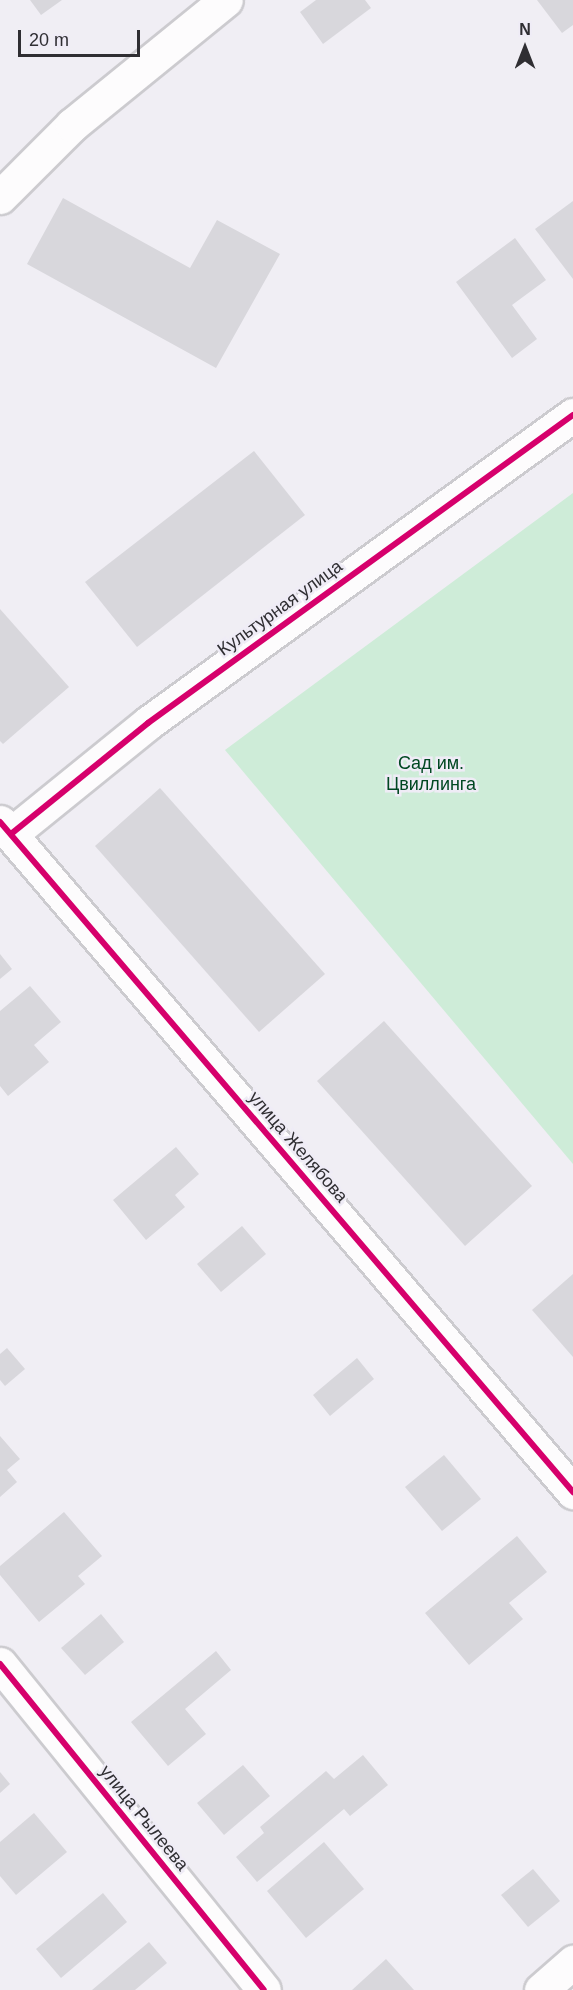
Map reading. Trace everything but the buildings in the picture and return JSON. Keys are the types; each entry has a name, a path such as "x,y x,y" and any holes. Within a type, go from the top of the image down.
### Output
{"street":[{"path":"0,197 72,125 226,0"},
{"name":"Культурная улица","path":"5,828 573,415"},
{"name":"улица Желябова","path":"5,828 573,1492"},
{"name":"улица Рылеева","path":"0,1664 264,1990"},
{"path":"541,1990 573,1962"}],"green space":[{"name":"Сад им. Цвиллинга","path":"573,493 573,1164 225,750"}],"cycle path":[{"path":"11,834 148,723 573,415"},
{"path":"0,822 573,1492"},
{"path":"0,1664 264,1990"}]}
